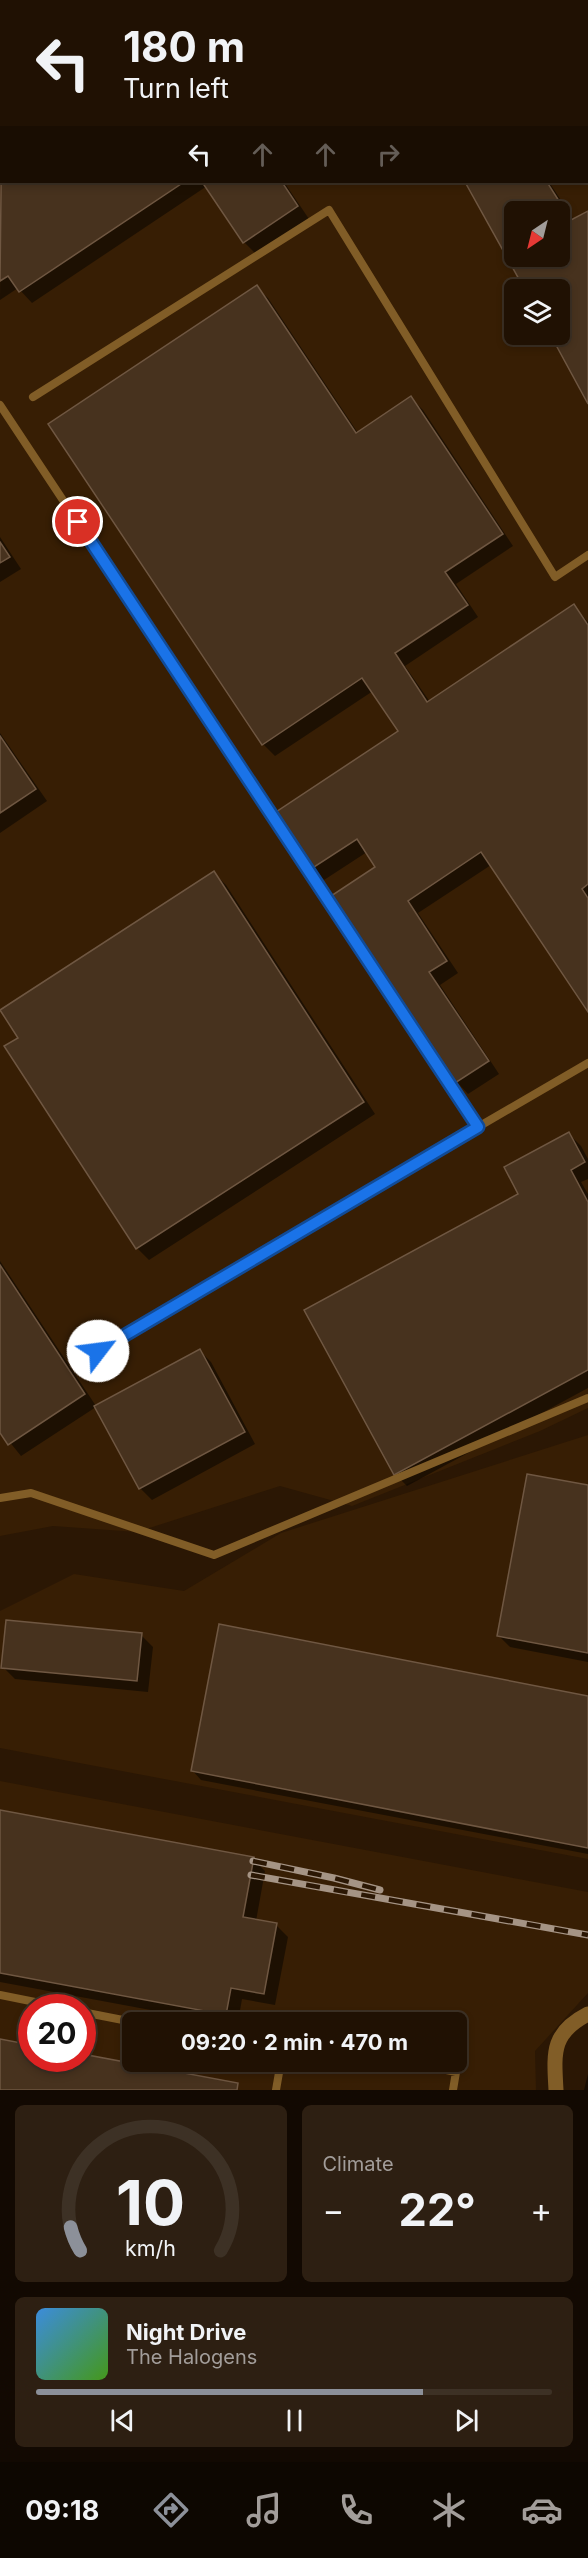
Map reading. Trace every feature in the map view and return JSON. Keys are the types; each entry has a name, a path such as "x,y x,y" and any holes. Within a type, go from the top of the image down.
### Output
{"street":[{"path":"556,2090 556,2043 568,2027 588,2014"}],"lane":[{"path":"33,397 329,210 555,577 588,555"},
{"path":"0,405 478,1127"},
{"path":"98,1351 588,1063"},
{"path":"0,1498 31,1493 214,1555 588,1398"},
{"path":"0,1995 18,1999"},
{"path":"96,2015 122,2020"},
{"path":"276,2090 279,2072"},
{"path":"453,2090 456,2072"}],"shaded area":[{"path":"0,183 588,183 588,1408 540,1431 352,1506 280,1486 137,1532 53,1526 0,1536"},
{"path":"588,1435 588,1859 0,1748 0,1611 74,1574 184,1591 281,1533"},
{"path":"0,1781 588,1892 588,1993 535,2051 536,2090 0,2090"}],"building":[{"path":"1,183 182,183 19,292 8,276 0,281"},
{"path":"203,183 283,183 298,206 243,243"},
{"path":"466,183 548,183 559,201 504,201 504,252"},
{"path":"588,211 588,404 556,345 570,345 570,279 519,279 512,267 570,267 570,218 571,220"},
{"path":"257,285 356,433 411,396 503,534 445,572 468,605 395,653 427,702 574,604 588,625 588,884 582,889 588,898 588,1012 481,852 408,901 447,961 429,972 489,1061 455,1083 331,896 375,867 357,839 311,869 273,814 398,731 362,678 262,745 48,424"},
{"path":"0,542 10,557 0,563"},
{"path":"0,736 36,789 0,813"},
{"path":"214,871 364,1102 136,1249 4,1046 18,1038 0,1010"},
{"path":"569,1132 585,1162 571,1170 588,1202 588,1370 394,1475 304,1310 518,1194 504,1167"},
{"path":"0,1265 85,1394 8,1445 0,1433"},
{"path":"200,1349 245,1432 139,1489 94,1406"},
{"path":"527,1474 588,1485 588,1653 497,1636"},
{"path":"6,1620 142,1633 137,1681 1,1668"},
{"path":"219,1624 588,1696 588,1848 191,1771"},
{"path":"0,1810 254,1857 243,1917 277,1923 264,1994 231,1988 227,2012 210,2012 0,1973"},
{"path":"0,2039 18,2042 18,2072 96,2072 96,2057 122,2061 122,2072 179,2072 238,2083 237,2090 0,2090"}],"railway":[{"path":"253,1861 380,1890"},
{"path":"251,1875 588,1935"}],"route":[{"path":"78,522 478,1127 98,1351"}]}
